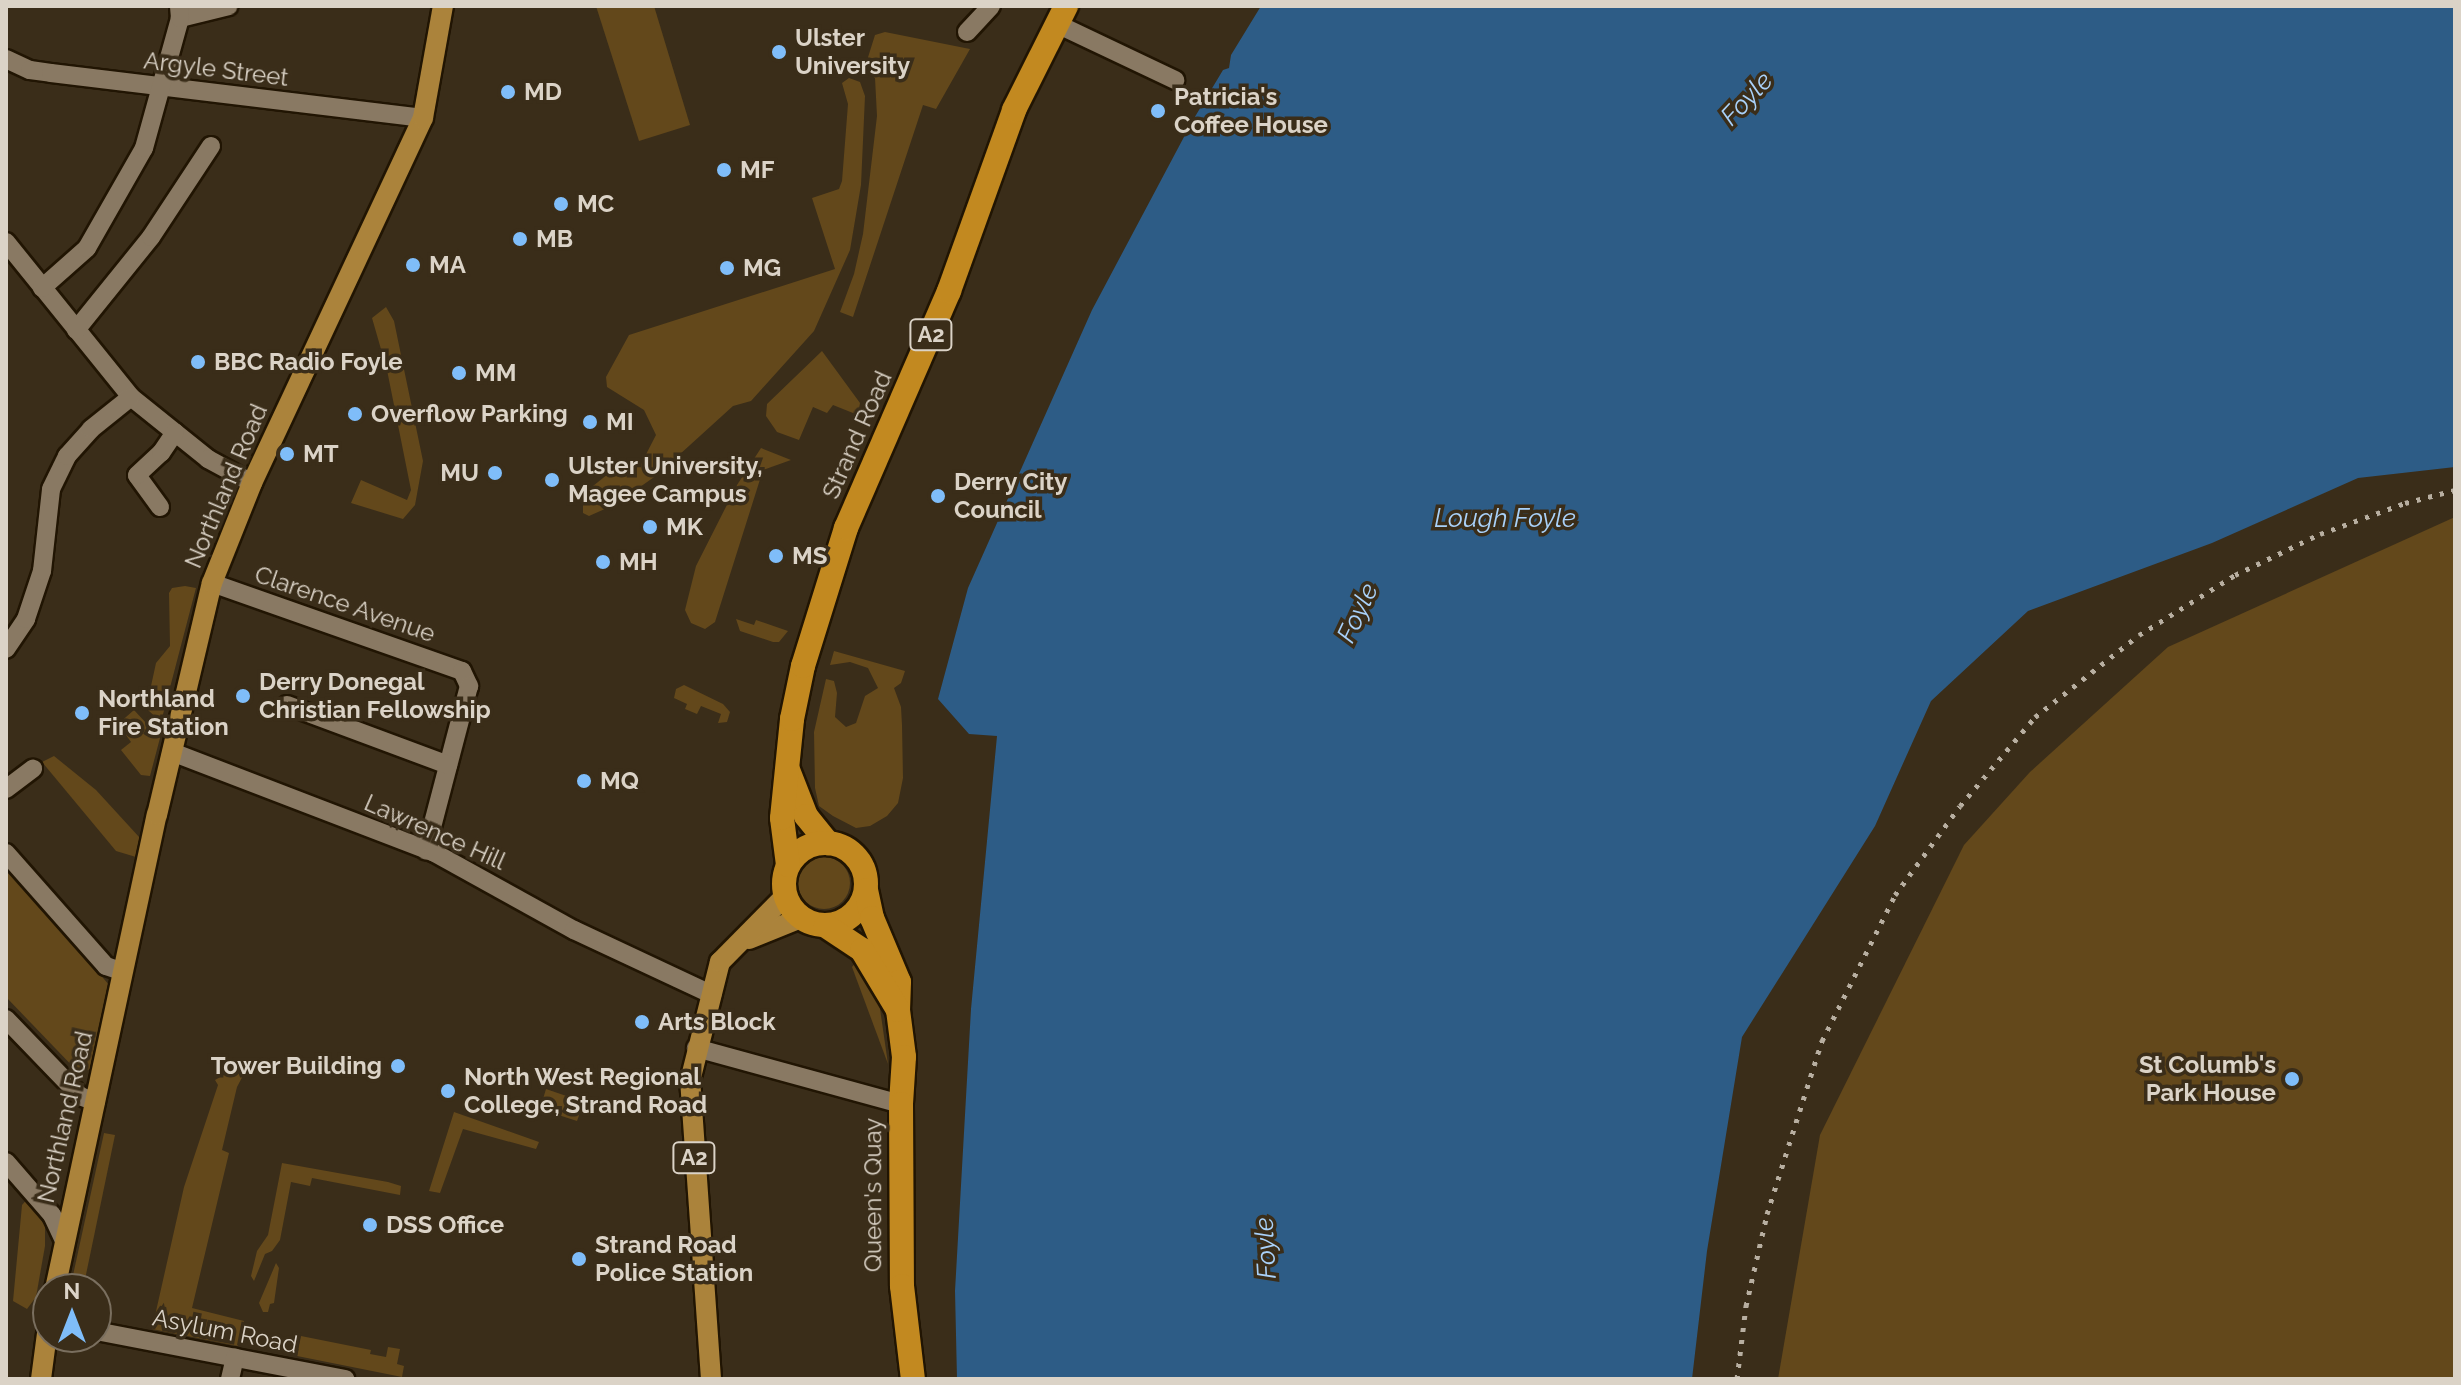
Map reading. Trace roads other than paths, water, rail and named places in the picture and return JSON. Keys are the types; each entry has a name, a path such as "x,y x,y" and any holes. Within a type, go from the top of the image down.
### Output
{"highway":[{"name":"Strand Road","path":"788,865 782,818 785,764 803,666 846,528 949,291 1014,110 1061,15"},
{"path":"785,764 806,816 828,843"},
{"path":"785,896 801,918 826,926 852,915 866,890 859,860 840,846 828,843 805,848 788,865"},
{"name":"A2","path":"785,896 784,875 788,865"},
{"name":"Queen's Quay","path":"866,890 872,918 899,982 898,1010 904,1057 901,1104 902,1286 913,1379"},
{"name":"Queen's Quay","path":"826,926 862,950 898,1010"}],"main road":[{"name":"Northland Road","path":"58,1273 212,583 252,483 423,118 443,6"},
{"name":"A2","path":"711,1379 690,1112 696,1048 720,962 785,896"},
{"path":"734,945 801,918"},
{"path":"41,1379 44,1353"}],"street":[{"path":"42,288 87,248 144,148 180,12 229,6"},
{"path":"967,32 991,6"},
{"path":"1061,15 1175,80"},
{"name":"Argyle Street","path":"6,59 41,72 423,118"},
{"path":"76,330 151,237 211,146"},
{"path":"7,246 131,397 208,459 252,483"},
{"path":"6,649 26,619 42,571 51,489 67,456 91,429 131,397"},
{"path":"160,507 137,475 161,453 175,432"},
{"name":"Clarence Avenue","path":"212,583 462,671 469,686 448,765"},
{"path":"287,705 448,765 426,850"},
{"name":"Lawrence Hill","path":"172,752 426,850 574,930 713,995"},
{"path":"6,789 33,769"},
{"path":"6,853 106,966 123,972"},
{"path":"6,1019 80,1096 96,1102"},
{"path":"696,1048 901,1104"},
{"path":"6,1162 52,1215 64,1241"},
{"name":"Asylum Road","path":"112,1334 345,1379"},
{"path":"230,1379 235,1358"}],"water":[{"name":"Lough Foyle","path":"1261,6 2455,6 2455,467 2358,478 2212,543 2028,611 1931,701 1875,826 1742,1037 1707,1251 1692,1379 957,1379 955,1291 971,1009 997,736 969,734 938,699 968,588 1092,310 1193,120 1223,70 1229,68 1231,55"}],"railway":[{"path":"1737,1379 1746,1306 1767,1214 1822,1041 1895,895 1960,806 2035,717 2139,635 2235,575 2320,534 2405,503 2455,490"}],"place":[{"name":"Ulster University","path":"779,52"},
{"name":"MD","path":"508,92"},
{"name":"Patricia's Coffee House","path":"1158,111"},
{"name":"MF","path":"724,170"},
{"name":"MC","path":"561,204"},
{"name":"MB","path":"520,239"},
{"name":"MA","path":"413,265"},
{"name":"MG","path":"727,268"},
{"name":"BBC Radio Foyle","path":"198,362"},
{"name":"MM","path":"459,373"},
{"name":"Overflow Parking","path":"355,414"},
{"name":"MI","path":"590,422"},
{"name":"MT","path":"287,454"},
{"name":"MU","path":"495,473"},
{"name":"Ulster University, Magee Campus","path":"552,480"},
{"name":"Derry City Council","path":"938,496"},
{"name":"MK","path":"650,527"},
{"name":"MS","path":"776,556"},
{"name":"MH","path":"603,562"},
{"name":"Derry Donegal Christian Fellowship","path":"243,696"},
{"name":"Northland Fire Station","path":"82,713"},
{"name":"MQ","path":"584,781"},
{"name":"Arts Block","path":"642,1022"},
{"name":"Tower Building","path":"398,1066"},
{"name":"St Columb's Park House","path":"2292,1079"},
{"name":"North West Regional College, Strand Road","path":"448,1091"},
{"name":"DSS Office","path":"370,1225"},
{"name":"Strand Road Police Station","path":"579,1259"}],"water label":[{"name":"Foyle","path":"1747,99"},
{"name":"Foyle","path":"1358,613"},
{"name":"Foyle","path":"1266,1248"}]}
